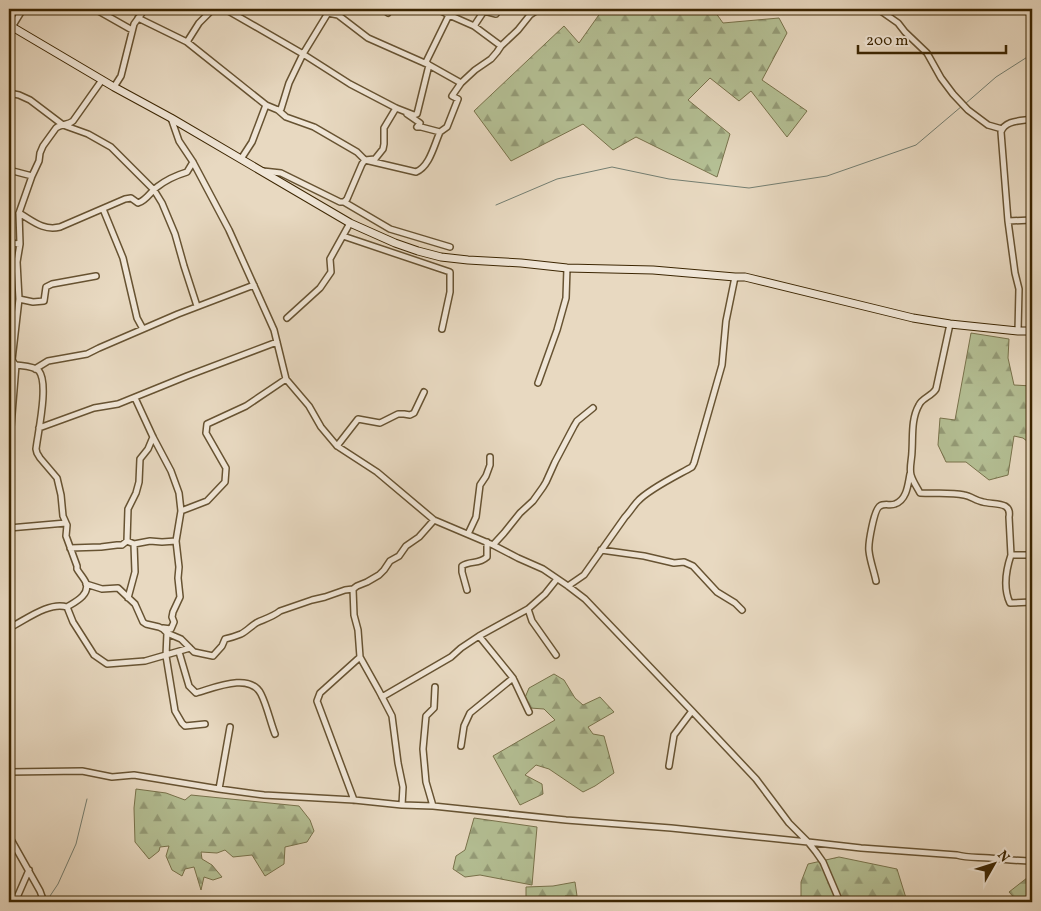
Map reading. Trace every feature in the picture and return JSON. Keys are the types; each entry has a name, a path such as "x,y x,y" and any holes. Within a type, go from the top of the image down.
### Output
{"main road":[{"path":"10,26 350,223 418,251 441,257 567,268 653,270 745,277 913,318 950,324 1032,331"}],"street":[{"path":"10,26 22,9"},
{"path":"95,9 132,30"},
{"path":"114,87 121,76 134,24 145,9"},
{"path":"187,42 199,23 214,9"},
{"path":"225,9 303,54 350,84 396,108 414,115 417,114 429,65 426,62 449,15"},
{"path":"322,9 338,15 368,38 429,65 461,83"},
{"path":"437,9 474,26 501,46"},
{"path":"474,26 484,11 496,14 499,9"},
{"path":"138,18 187,42 266,105 278,110 286,117 314,127 357,152 365,160 416,172 422,169 440,132 446,127 458,99 452,96 461,83 491,59 530,15 539,9"},
{"path":"878,9 898,23 927,53 941,78 968,110 988,125 1002,129"},
{"path":"278,110 281,109 289,83 303,54 329,11"},
{"path":"9,628 29,616 55,606 67,607 82,597 86,591 86,584 77,569 66,536 67,525 62,516 61,495 57,478 36,453 44,393 41,376 35,368 16,364 12,360 19,299 17,262 20,244 19,213 43,146 56,128 73,121 102,80"},
{"path":"9,93 30,100 63,125 88,134 111,147 154,190 162,203 175,234 198,306"},
{"path":"241,159 252,142 266,105"},
{"path":"344,202 362,164 365,160 375,158 382,149 384,144 384,128 396,108"},
{"path":"405,112 420,123 417,127 440,132"},
{"path":"171,118 179,141 193,162 229,230 274,330 286,379 309,406 321,427 337,446 376,472 434,520 490,543 543,569 585,599 756,779 789,823 808,842 823,862 840,902"},
{"path":"1002,129 1010,123 1032,119"},
{"path":"1002,129 1008,220 1019,289 1018,331"},
{"path":"19,213 45,228 53,229 60,227 125,199 131,198 138,203 143,201 157,187 177,175 187,172 193,162"},
{"path":"9,170 32,176"},
{"path":"262,171 281,173 340,202 344,202 390,229 450,247"},
{"path":"103,209 122,258 137,318 143,329"},
{"path":"1008,220 1032,220"},
{"path":"287,318 320,288 331,272 330,259 350,223"},
{"path":"343,236 450,272 450,292 442,329"},
{"path":"9,243 20,244"},
{"path":"538,383 566,298 567,268"},
{"path":"19,299 33,302 44,301 46,287 52,284 96,276"},
{"path":"568,586 584,575 637,502 648,493 692,467 722,365 726,321 735,277"},
{"path":"35,368 52,359 87,354 198,306 254,285"},
{"path":"876,581 868,549 878,506 895,505 905,495 910,473 915,415 919,403 936,389 950,324"},
{"path":"39,428 94,408 118,404 135,398 277,342"},
{"path":"10,438 16,364"},
{"path":"182,511 207,502 226,482 226,468 206,433 207,424 246,406 286,379"},
{"path":"337,446 358,419 380,423 398,414 410,415 414,413 424,392"},
{"path":"86,584 102,589 118,588 135,604 143,622 171,629 174,622 173,612 180,597 176,540 182,511 179,493 171,471 135,398"},
{"path":"467,590 462,566 467,563 483,561 487,557 490,543 504,533 520,513 533,501 546,482 554,462 574,426 594,408"},
{"path":"70,548 122,546 127,541 128,509 139,482 140,458 148,448 153,437"},
{"path":"468,534 476,517 480,485 490,465 490,457"},
{"path":"910,473 920,493 967,495 982,502 1009,508 1011,555 1007,568 1006,593 1010,603 1032,602"},
{"path":"159,627 181,639 194,652 213,656 222,646 225,639 241,634 271,615 312,600 353,589 379,575 390,561 399,556 406,546 418,537 434,520"},
{"path":"9,528 66,523"},
{"path":"127,541 134,544 176,540"},
{"path":"128,598 135,572 134,544"},
{"path":"601,550 684,562 693,566 717,592 735,603 742,610"},
{"path":"1011,555 1032,556"},
{"path":"382,697 452,658 461,648 479,636 528,609 545,594 557,578"},
{"path":"353,589 354,615 358,630 360,657 392,716 398,763 404,787 402,805"},
{"path":"67,607 73,622 94,655 107,664 145,661 190,648"},
{"path":"528,609 532,621 556,655"},
{"path":"167,633 166,656 175,711 185,726 205,724"},
{"path":"479,636 513,678 529,712"},
{"path":"179,652 189,686 196,693 232,683 244,682 253,685 260,692 275,734"},
{"path":"354,800 317,701 320,694 360,657"},
{"path":"460,746 464,726 470,713 513,678"},
{"path":"433,806 426,782 423,749 426,716 434,708 435,687"},
{"path":"668,766 674,735 692,711"},
{"path":"219,789 230,727"},
{"path":"9,772 82,771 112,777 134,775 264,795 433,806 861,848 1032,861"},
{"path":"9,836 29,870 44,902"},
{"path":"16,902 29,870"}],"green space":[{"path":"603,9 713,9 723,23 779,18 787,33 762,80 807,111 787,137 751,91 739,101 710,78 688,100 730,134 717,177 636,137 613,150 583,124 511,161 474,111 564,26 579,43"},
{"path":"971,333 1009,339 1008,358 1014,385 1032,386 1032,445 1023,438 1014,436 1008,475 989,480 966,462 946,462 938,445 940,418 955,420"},
{"path":"554,674 564,680 575,698 583,705 600,697 614,712 588,727 593,734 604,736 614,773 583,792 549,769 536,765 525,775 542,784 543,794 520,805 493,756 555,720 544,709 530,708 524,700 529,688"},
{"path":"136,789 166,793 185,800 191,795 299,806 310,820 314,831 307,842 285,847 284,864 265,876 252,855 233,857 225,850 217,853 201,852 202,859 212,865 222,877 213,880 204,877 201,890 194,867 185,869 182,876 172,870 166,856 169,846 160,847 159,851 149,859 135,842 134,808"},
{"path":"474,818 537,827 532,885 480,875 465,877 453,869 456,856 465,850"},
{"path":"839,857 897,869 906,898 916,902 801,902 801,882 808,864"},
{"path":"1032,874 1032,902 1018,902 1009,892"},
{"path":"575,882 577,896 565,896 565,902 523,902 526,896 526,887 553,886"}],"waterway":[{"path":"965,104 996,77 1032,54"},
{"path":"496,205 557,179 612,167 669,179 749,188 827,176 916,145 962,106"},
{"path":"46,902 58,884 76,844 87,799"}]}
